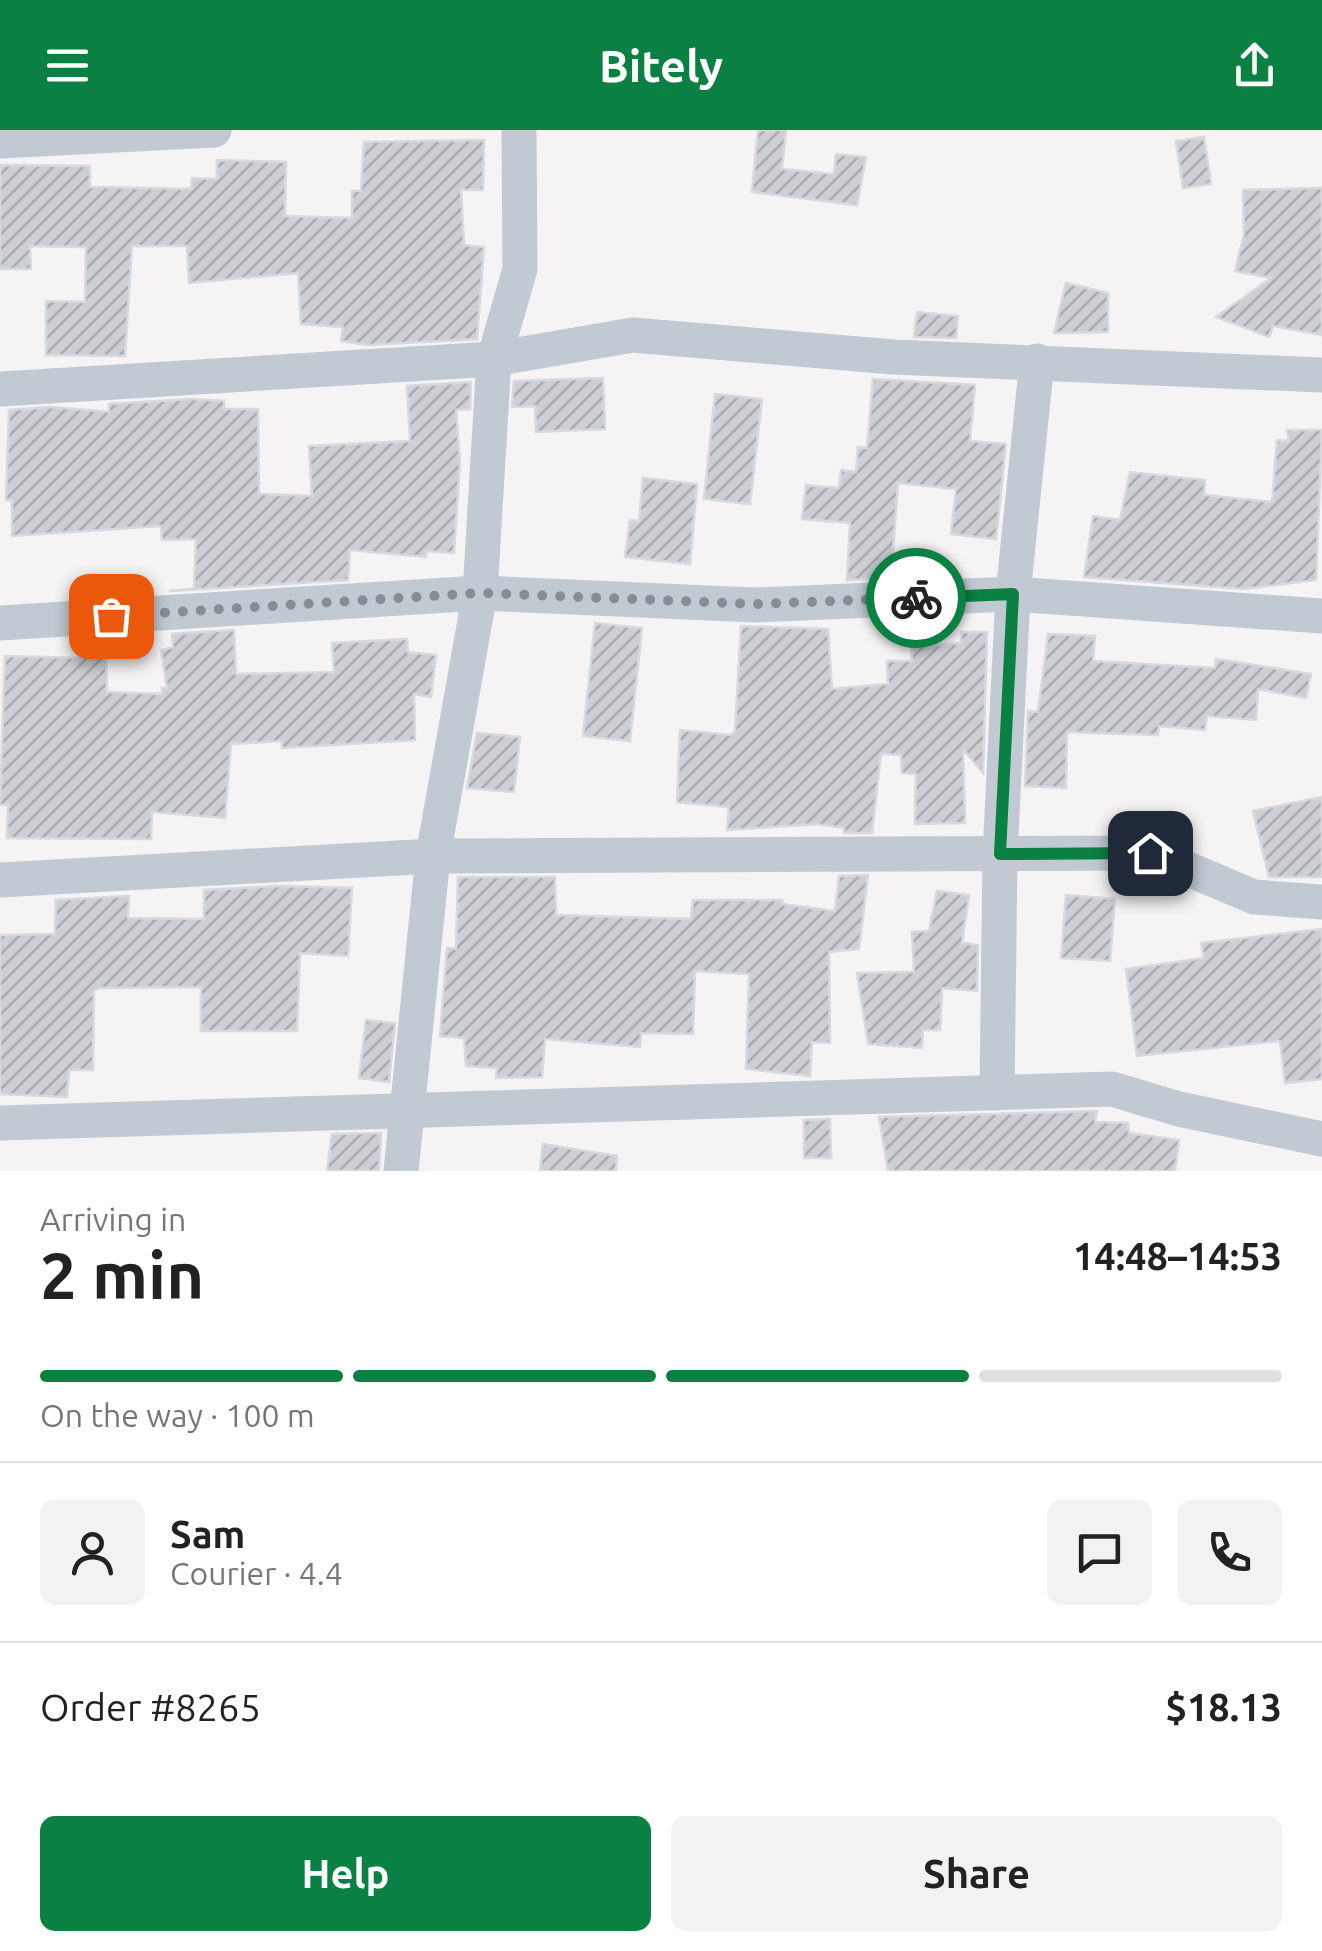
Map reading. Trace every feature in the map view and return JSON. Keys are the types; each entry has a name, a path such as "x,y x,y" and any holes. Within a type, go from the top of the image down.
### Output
{"street":[{"path":"0,142 214,130"},
{"path":"400,1171 433,856 480,593 494,359 520,269 519,130"},
{"path":"0,389 494,359 633,335 893,357 1038,360 1322,375"},
{"path":"997,1093 1000,854 1013,594 1038,360"},
{"path":"0,623 480,593 755,604 1013,594 1322,616"},
{"path":"0,880 433,856 1150,853 1254,897 1322,902"},
{"path":"0,1123 1112,1089 1179,1110 1322,1138"}],"building":[{"path":"758,130 786,130 782,169 834,174 836,154 866,157 857,205 752,192"},
{"path":"1204,137 1211,184 1183,188 1176,141"},
{"path":"484,140 483,190 461,190 464,245 484,247 477,339 367,345 341,341 343,327 301,324 298,273 189,283 187,246 132,246 125,356 46,355 46,301 85,302 86,247 30,246 31,269 0,269 0,165 90,166 90,187 191,189 192,178 217,179 217,160 286,162 285,216 352,218 352,191 361,191 364,142"},
{"path":"1322,188 1322,335 1273,326 1269,337 1216,317 1271,278 1235,271 1244,234 1243,190"},
{"path":"1066,283 1108,293 1108,332 1054,333"},
{"path":"917,312 958,316 956,338 914,337"},
{"path":"603,378 605,429 536,432 535,406 512,407 514,381"},
{"path":"873,379 975,385 970,441 1006,444 996,539 951,534 956,489 898,483 891,578 847,580 850,523 802,519 806,485 839,488 841,470 856,472 858,447 867,448"},
{"path":"471,382 470,409 456,410 460,462 454,553 426,551 426,557 350,550 348,580 169,591 194,589 196,539 162,540 161,526 12,536 12,500 6,500 9,410 51,407 109,412 109,404 193,399 224,401 224,409 258,409 259,494 312,496 309,446 410,441 407,386"},
{"path":"715,394 762,399 750,504 704,499"},
{"path":"1287,430 1322,430 1316,580 1244,589 1084,577 1093,516 1120,520 1130,472 1205,480 1204,495 1272,502 1277,440 1289,441"},
{"path":"643,478 697,484 690,564 625,557 630,520 639,521"},
{"path":"595,623 642,628 630,741 583,736"},
{"path":"741,626 828,629 832,689 888,684 887,661 912,661 911,647 961,643 961,632 987,632 983,773 963,749 965,823 915,824 916,774 902,773 901,755 881,754 872,833 844,833 844,828 817,824 727,830 729,807 677,802 680,730 731,735 735,731"},
{"path":"234,630 236,674 334,672 332,643 407,639 408,652 436,655 431,697 414,694 415,740 282,748 282,741 231,744 225,818 152,812 151,839 7,838 8,805 0,805 5,656 80,658 80,654 106,653 107,692 162,694 162,688 167,688 161,650 173,647 172,634"},
{"path":"1048,634 1095,636 1093,661 1215,668 1216,659 1311,674 1306,698 1258,689 1256,720 1207,716 1205,730 1159,726 1158,735 1067,732 1066,788 1025,786 1028,711 1038,712"},
{"path":"477,733 520,737 514,792 467,788"},
{"path":"1322,797 1322,877 1269,877 1253,811"},
{"path":"868,875 859,949 829,952 830,1043 812,1042 810,1076 746,1069 749,974 695,971 693,1034 641,1033 640,1047 545,1039 542,1077 496,1078 497,1068 466,1066 464,1038 440,1036 447,948 456,949 458,877 555,877 556,915 691,919 693,900 782,900 782,904 835,911 839,876"},
{"path":"352,888 348,956 300,953 297,1031 201,1031 201,987 100,988 94,990 93,1070 69,1070 67,1097 0,1094 0,935 55,934 56,900 129,896 128,918 204,919 204,890"},
{"path":"937,891 969,895 962,943 978,945 977,991 942,988 940,1030 923,1030 922,1048 868,1044 857,973 914,972 912,932 929,931"},
{"path":"1066,895 1115,899 1110,961 1061,958"},
{"path":"1322,929 1322,1079 1285,1083 1280,1041 1137,1056 1126,969 1204,958 1201,943"},
{"path":"366,1020 395,1023 389,1082 359,1078"},
{"path":"1097,1111 1095,1122 1128,1123 1129,1133 1179,1140 1175,1171 888,1171 879,1117"},
{"path":"830,1119 831,1158 804,1158 804,1120"},
{"path":"381,1133 379,1171 327,1171 332,1134"},
{"path":"543,1144 617,1156 616,1171 540,1171"}],"way so far":[{"path":"111,616 480,593 755,604 916,598"}],"route":[{"path":"916,598 1013,594 1000,854 1150,853"}]}
